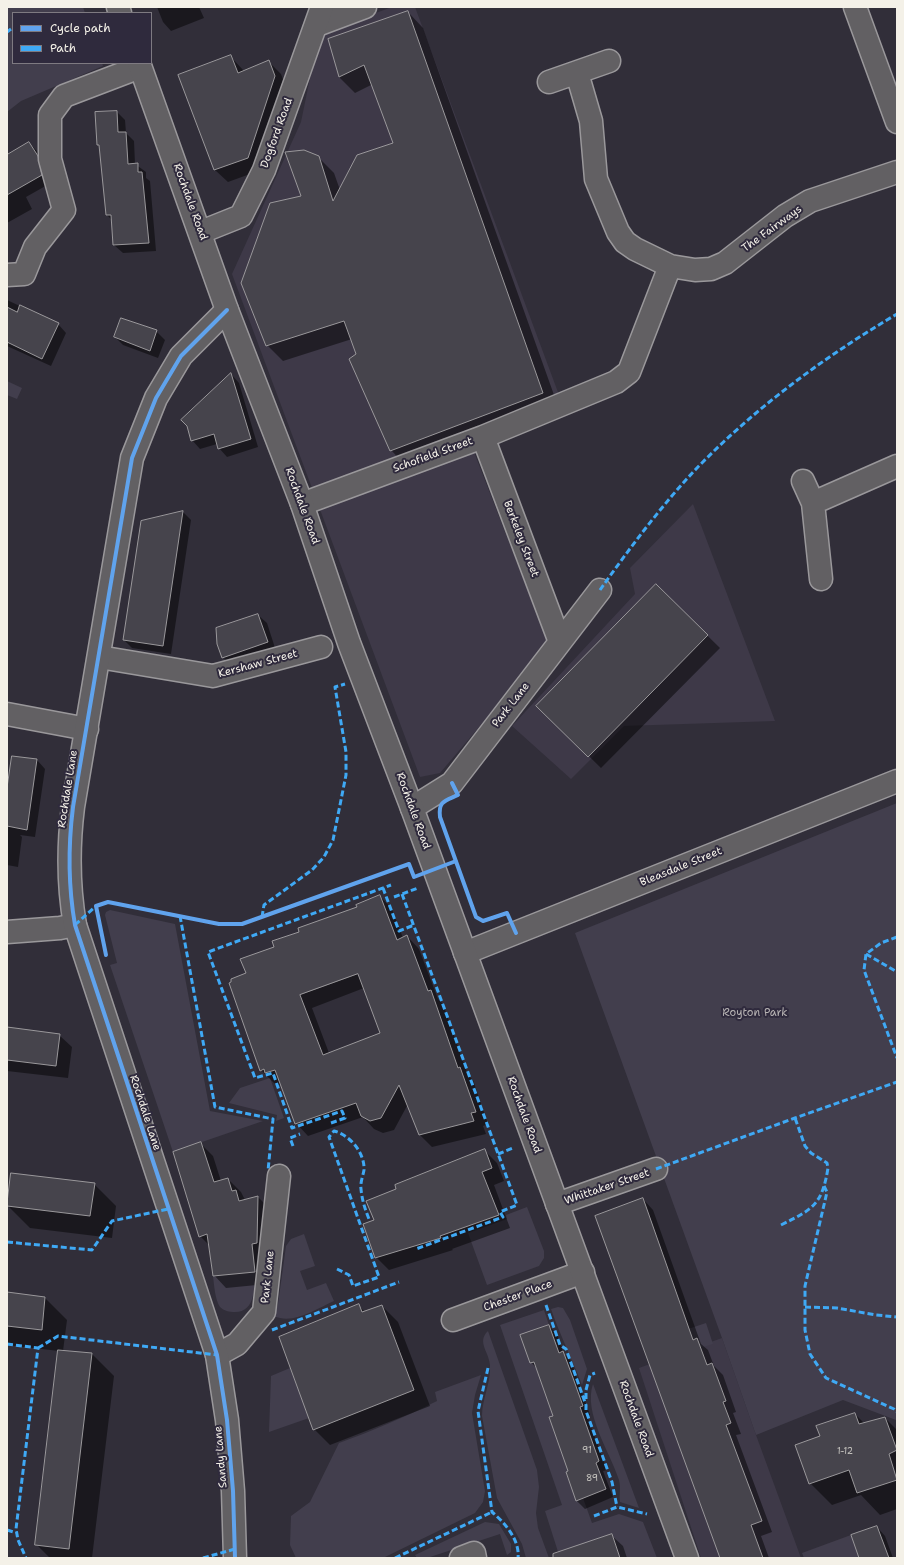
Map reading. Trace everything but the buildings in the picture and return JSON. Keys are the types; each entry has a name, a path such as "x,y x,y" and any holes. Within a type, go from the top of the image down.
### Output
{"street":[{"path":"319,16 365,7"},
{"path":"855,7 897,122"},
{"name":"Dogford Road","path":"201,232 241,216 264,170 319,16"},
{"path":"549,82 609,61"},
{"path":"7,275 24,274 35,247 64,210 50,159 50,115 64,96 140,65"},
{"name":"Rochdale Road","path":"140,65 201,232 227,310 302,504 349,643 412,808 687,1558"},
{"name":"The Fairways","path":"577,73 591,121 596,179 618,232 625,242 635,249 670,266 695,270 711,269 725,263 785,216 810,201 897,172"},
{"name":"Schofield Street","path":"302,504 482,437 616,382 629,372 670,266"},
{"name":"Rochdale Lane","path":"217,1355 75,925 71,900 69,843 73,807 132,458 156,398 181,356 227,310"},
{"name":"Berkeley Street","path":"482,437 560,642"},
{"path":"813,503 897,466"},
{"path":"803,481 813,503 821,579"},
{"name":"Park Lane","path":"412,808 452,783 600,590"},
{"name":"Kershaw Street","path":"99,657 213,676 321,647"},
{"path":"7,714 87,729"},
{"name":"Bleasdale Street","path":"465,953 897,781"},
{"path":"7,932 60,928 75,925"},
{"name":"Whittaker Street","path":"557,1204 656,1169"},
{"name":"Park Lane","path":"217,1355 237,1344 264,1312 279,1176"},
{"name":"Chester Place","path":"453,1320 583,1272"},
{"name":"Sandy Lane","path":"217,1355 228,1428 236,1558"},
{"path":"461,1558 474,1553 475,1558"}],"shaded area":[{"path":"392,7 415,7 559,395 467,434 549,645 440,773 420,777 232,274 301,122 319,34"},
{"path":"693,504 775,721 624,726 571,779 512,726 635,594 630,568"},
{"path":"722,1338 801,1558 701,1558 639,1368"}],"green space":[{"path":"7,7 83,7 85,12 12,12 12,64 102,64 103,66 21,101 7,112"},
{"path":"7,381 22,388 17,399 7,395"},
{"name":"Royton Park","path":"897,803 897,1423 896,1420 843,1400 756,1435 575,933"},
{"path":"110,910 175,924 210,1111 263,1121 173,1152 110,965 117,963 105,915 106,912"},
{"path":"270,1078 284,1118 276,1121 277,1115 229,1103 240,1088"},
{"path":"527,1207 544,1251 544,1258 539,1266 487,1285 468,1233 507,1219 506,1215"},
{"path":"304,1234 315,1266 300,1271 307,1290 326,1283 334,1301 312,1312 289,1319 274,1316 278,1304 286,1246 291,1239"},
{"path":"255,1272 254,1291 247,1308 242,1311 233,1312 220,1307 216,1296 213,1276"},
{"path":"558,1307 563,1308 570,1320 587,1369 582,1385 551,1309"},
{"path":"544,1310 549,1325 521,1335 536,1368 548,1402 569,1471 566,1473 576,1500 583,1498 592,1523 619,1514 643,1522 657,1558 620,1558 612,1534 560,1558 545,1511 562,1505 500,1325"},
{"path":"706,1323 713,1344 700,1348 697,1339 686,1342 682,1331"},
{"path":"488,1331 537,1470 539,1487 536,1513 538,1528 549,1558 526,1558 522,1544 497,1498 482,1416 483,1403 490,1372 489,1361 483,1343 483,1339"},
{"path":"290,1368 309,1418 269,1432 271,1376"},
{"path":"481,1375 475,1395 472,1413 485,1491 483,1502 475,1513 383,1558 296,1558 290,1545 291,1516 310,1502 339,1443 388,1424 425,1407 437,1401 435,1392"},
{"path":"593,1384 639,1508 620,1502 619,1480 594,1420 591,1395"},
{"path":"485,1522 499,1524 511,1544 511,1552 507,1555 500,1534 427,1558 417,1558 415,1555"},
{"path":"851,1535 859,1558 804,1558 802,1553"}],"marked path":[{"path":"7,32 11,29"},
{"path":"600,590 658,512 696,469 742,425 766,404 817,366 897,314"},
{"path":"262,917 264,905 312,870 324,857 333,840 346,775 346,752 335,687 345,684"},
{"path":"331,1123 345,1118 342,1111 292,1128 273,1073 255,1078 208,952 391,885"},
{"path":"383,888 399,931 414,925"},
{"path":"394,897 418,888"},
{"path":"402,894 517,1205 500,1212 503,1217 416,1249"},
{"path":"75,925 96,906"},
{"path":"180,916 215,1107 273,1119 268,1171"},
{"path":"897,937 881,943 866,954 864,970 897,1058"},
{"path":"866,954 897,972"},
{"path":"656,1169 897,1082"},
{"path":"781,1225 801,1215 819,1198 823,1190 828,1168 827,1163 811,1153 805,1146 795,1118"},
{"path":"337,1269 349,1275 353,1286 379,1277 329,1137 334,1131 346,1136 359,1151 362,1157 364,1170 361,1189 369,1219"},
{"path":"293,1146 290,1138 300,1134"},
{"path":"498,1154 513,1148"},
{"path":"824,1186 827,1192 805,1286 805,1330 810,1354 826,1378 894,1409 897,1412"},
{"path":"7,1242 92,1250 112,1221 168,1209"},
{"path":"272,1330 399,1282"},
{"path":"546,1305 560,1345 566,1349 586,1405 586,1411 612,1482 617,1507"},
{"path":"805,1307 837,1308 897,1317"},
{"path":"38,1348 58,1336 217,1355"},
{"path":"7,1344 38,1348 16,1529 18,1540 26,1558"},
{"path":"488,1368 478,1411 492,1512 511,1532 517,1545 518,1558"},
{"path":"586,1399 586,1390 590,1375 595,1373"},
{"path":"594,1516 617,1507 647,1514"},
{"path":"395,1558 492,1512"},
{"path":"7,1530 17,1533"},
{"path":"203,1558 235,1549"}],"cycle path":[{"path":"227,310 181,356 156,398 132,458 73,807 70,837 70,866 71,895 75,925 217,1355 227,1420 233,1491 235,1558"},
{"path":"452,783 458,795 443,802 440,808 440,817 476,917 483,921 507,913 516,933"},
{"path":"106,955 96,906 108,902 219,924 242,924 409,864 414,877 456,861"}]}
